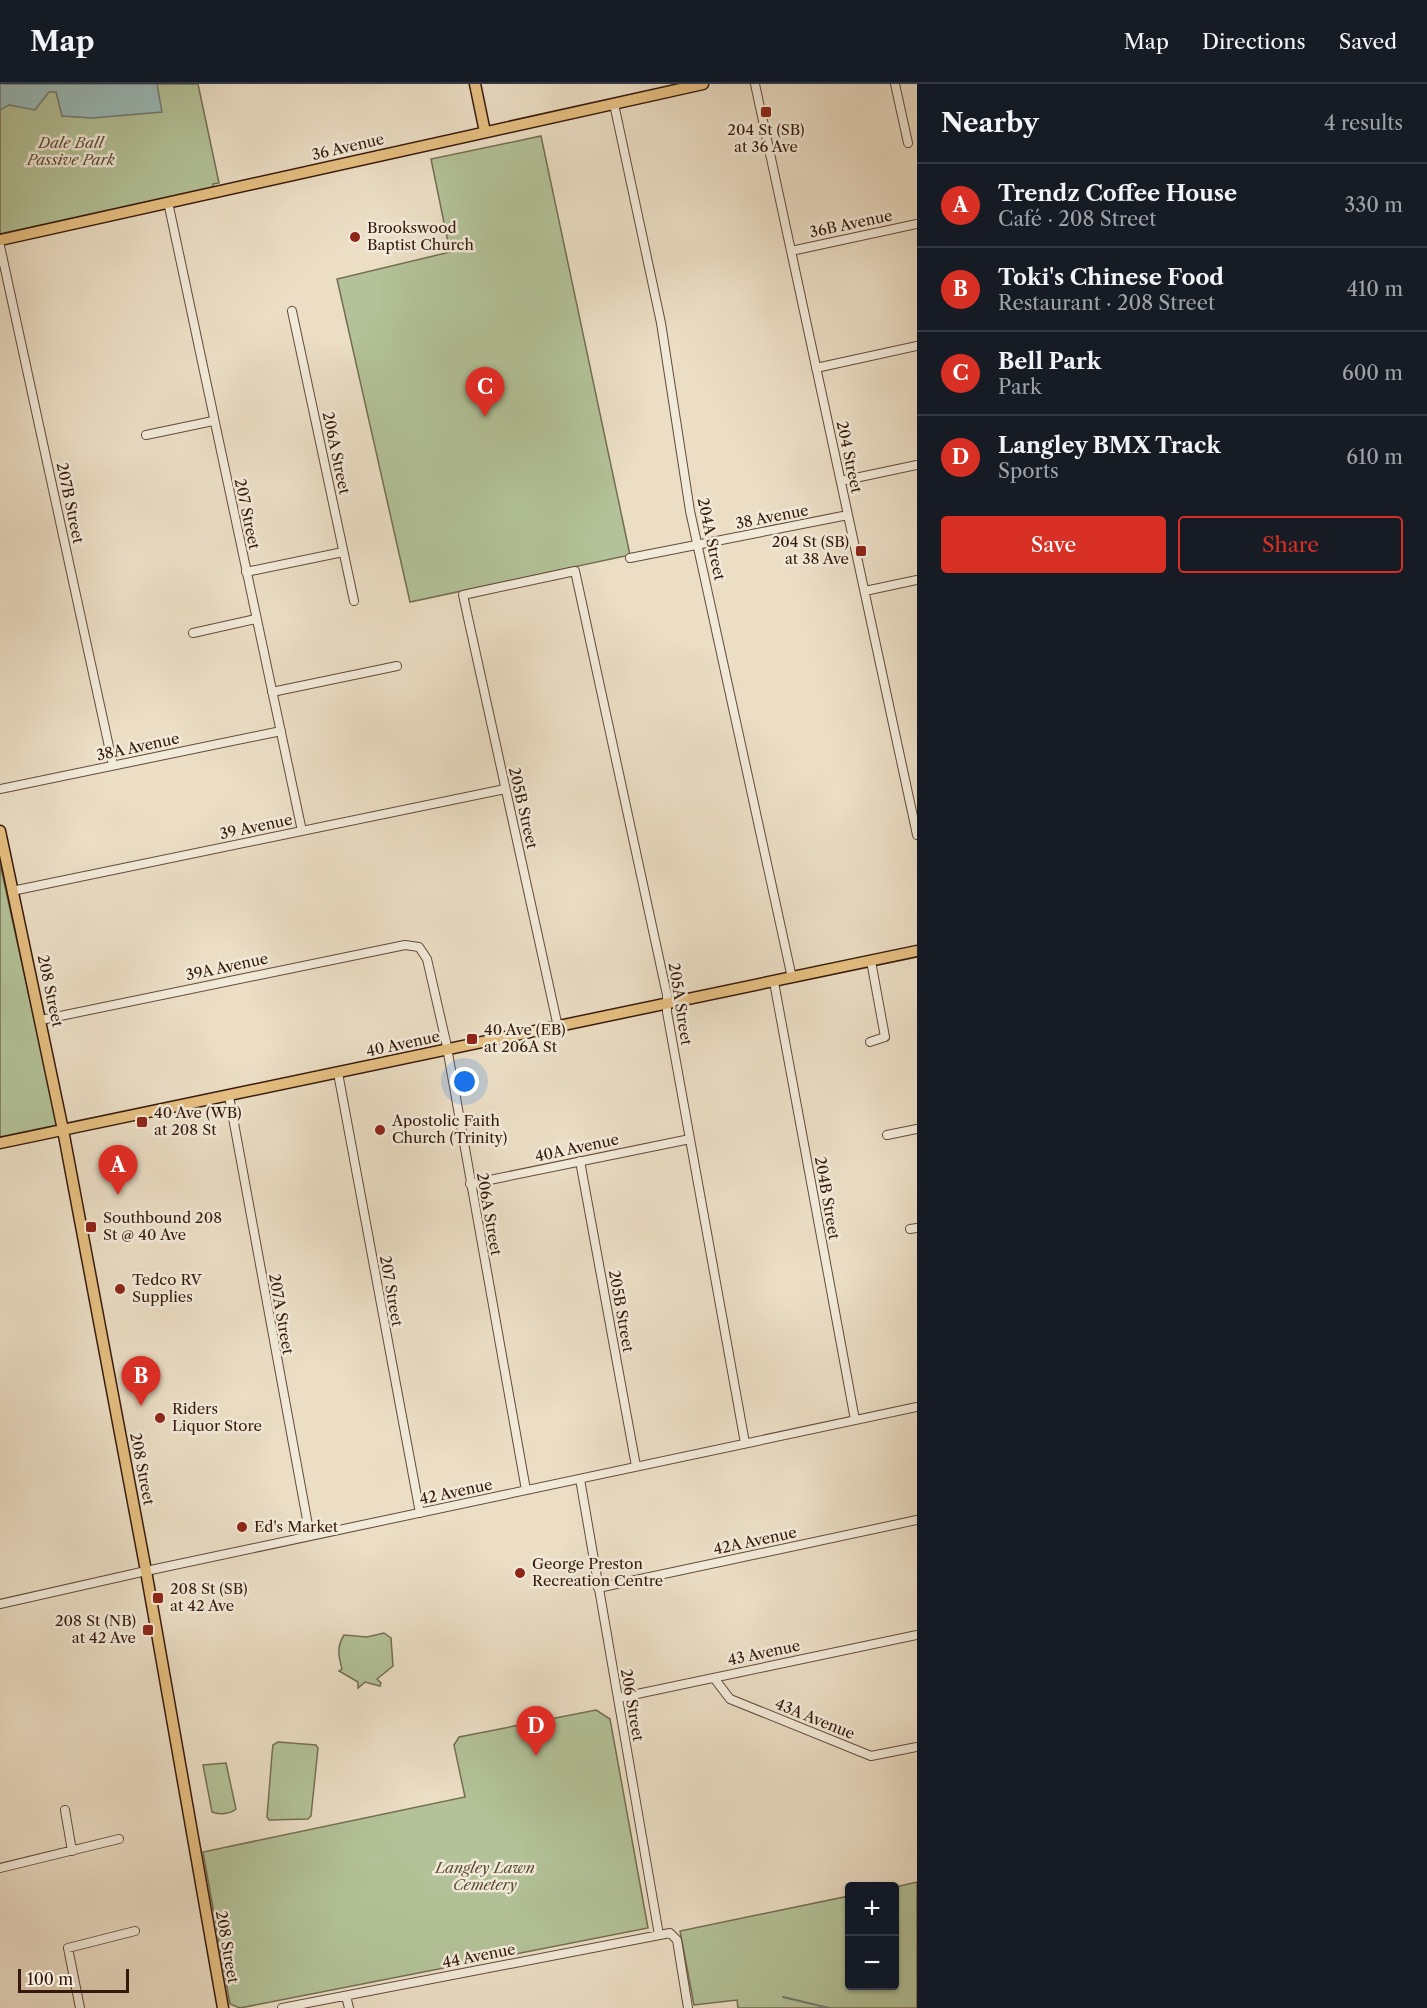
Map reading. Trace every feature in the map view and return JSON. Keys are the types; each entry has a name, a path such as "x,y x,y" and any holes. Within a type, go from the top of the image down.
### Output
{"main road":[{"path":"475,84 486,132"},
{"name":"36 Avenue","path":"0,240 703,84"},
{"name":"208 Street","path":"0,831 63,1130 146,1570 223,2008"},
{"name":"40 Avenue","path":"0,1143 917,951"}],"street":[{"name":"204 Street","path":"755,84 917,835"},
{"path":"895,84 908,143"},
{"name":"204A Street","path":"614,104 661,323 690,511 792,978"},
{"name":"207 Street","path":"168,202 302,831"},
{"name":"36B Avenue","path":"791,251 917,224"},
{"name":"207B Street","path":"0,246 113,765"},
{"name":"206A Street","path":"292,311 354,601"},
{"path":"816,368 917,346"},
{"path":"146,435 213,421"},
{"path":"841,481 917,465"},
{"name":"38 Avenue","path":"630,558 848,515"},
{"path":"246,572 343,552"},
{"name":"205A Street","path":"463,595 575,571 664,984 746,1443"},
{"path":"865,591 917,580"},
{"name":"205B Street","path":"463,595 558,1027"},
{"path":"193,633 256,619"},
{"path":"272,692 397,666"},
{"name":"38A Avenue","path":"0,789 281,731"},
{"name":"39 Avenue","path":"12,891 505,789"},
{"name":"39A Avenue","path":"41,1020 405,945 419,947"},
{"name":"206A Street","path":"419,947 427,958 446,1050 526,1490"},
{"path":"870,1042 885,1037 871,961"},
{"name":"204B Street","path":"774,982 855,1420"},
{"name":"207 Street","path":"338,1073 420,1513"},
{"name":"207A Street","path":"229,1096 310,1536"},
{"path":"887,1135 917,1129"},
{"name":"40A Avenue","path":"470,1184 690,1139"},
{"name":"205B Street","path":"580,1161 636,1466"},
{"name":"42 Avenue","path":"0,1604 146,1570 917,1407"},
{"name":"206 Street","path":"580,1479 659,1935"},
{"name":"42A Avenue","path":"598,1588 917,1520"},
{"name":"43 Avenue","path":"618,1698 917,1635"},
{"name":"43A Avenue","path":"714,1678 730,1699 871,1756 917,1747"},
{"path":"64,1810 72,1851"},
{"path":"0,1868 119,1839"},
{"path":"80,2008 68,1948 135,1931"},
{"name":"44 Avenue","path":"282,2008 670,1933 677,1940 688,2008"},
{"path":"346,1995 349,2008"}],"green space":[{"name":"Dale Ball Passive Park","path":"0,84 198,84 219,183 213,184 213,188 0,237"},
{"path":"541,136 630,555 410,602 337,279 450,252 431,159"},
{"path":"0,864 58,1127 0,1139"},
{"path":"384,1633 391,1638 393,1666 377,1679 381,1683 380,1686 365,1682 358,1688 358,1682 339,1671 342,1669 340,1643 344,1635 367,1637"},
{"name":"Langley Lawn Cemetery","path":"596,1710 610,1719 648,1928 240,2008 230,2004 203,1852 465,1797 454,1745 459,1737"},
{"path":"278,1742 316,1745 318,1748 311,1816 308,1819 269,1820 267,1817 273,1745"},
{"path":"226,1763 236,1809 221,1814 212,1812 203,1765"},
{"path":"917,1882 917,2008 738,2008 737,2000 694,2005 680,1931 845,1897 845,1990 899,1990 899,1886"}],"water":[{"path":"0,84 157,84 162,112 92,118 62,116 56,92 49,92 35,110 9,105 0,110"}],"waterway":[{"path":"783,1997 829,2008"}],"place":[{"name":"204 St (SB) at 36 Ave","path":"766,112"},
{"name":"Brookswood Baptist Church","path":"355,237"},
{"name":"Bell Park","path":"485,417"},
{"name":"204 St (SB) at 38 Ave","path":"861,551"},
{"name":"40 Ave (EB) at 206A St","path":"472,1039"},
{"name":"40 Ave (WB) at 208 St","path":"142,1122"},
{"name":"Apostolic Faith Church (Trinity)","path":"380,1130"},
{"name":"Trendz Coffee House","path":"118,1195"},
{"name":"Southbound 208 St @ 40 Ave","path":"91,1227"},
{"name":"Tedco RV Supplies","path":"120,1289"},
{"name":"Toki's Chinese Food","path":"141,1406"},
{"name":"Riders Liquor Store","path":"160,1418"},
{"name":"Ed's Market","path":"242,1527"},
{"name":"George Preston Recreation Centre","path":"520,1573"},
{"name":"208 St (SB) at 42 Ave","path":"158,1598"},
{"name":"208 St (NB) at 42 Ave","path":"148,1630"},
{"name":"Langley BMX Track","path":"536,1756"}]}
